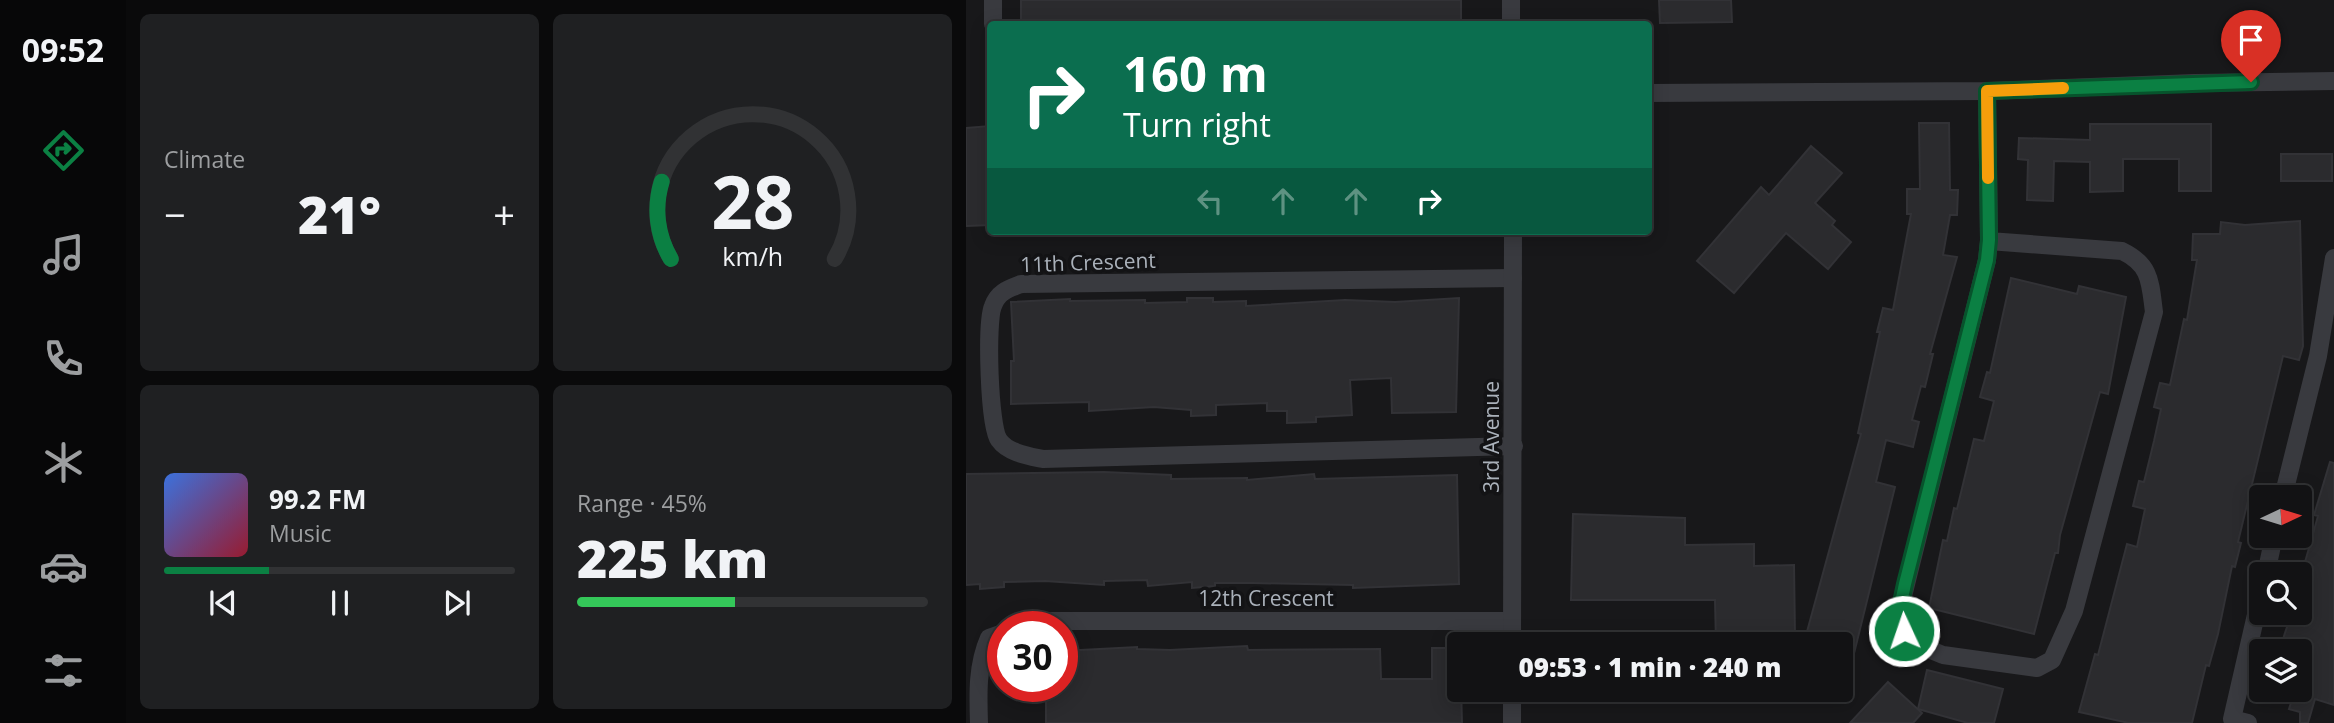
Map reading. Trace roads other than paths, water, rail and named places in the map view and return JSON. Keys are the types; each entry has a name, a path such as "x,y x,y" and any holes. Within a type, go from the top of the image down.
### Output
{"street":[{"path":"993,0 993,21"},
{"path":"1511,0 1511,21"},
{"path":"1652,93 1987,91 2334,81"},
{"path":"1987,91 1989,240 1981,291 1899,612 1904,631 1916,645 1944,655 2037,668 2052,660 2074,611 2154,312 2149,279 2139,260 2122,251 1989,240"},
{"name":"3rd Avenue","path":"1512,632 1513,235"},
{"path":"2286,485 2318,356 2334,258"},
{"name":"11th Crescent","path":"1513,278 1021,284 1001,292 992,307 989,327 992,417 999,440 1016,452 1043,459 1514,446"},
{"name":"12th Crescent","path":"1078,621 1512,621"},
{"path":"2248,723 2232,719 2254,625"},
{"path":"979,723 979,681 982,654 987,643"},
{"path":"1511,723 1512,702"}]}
